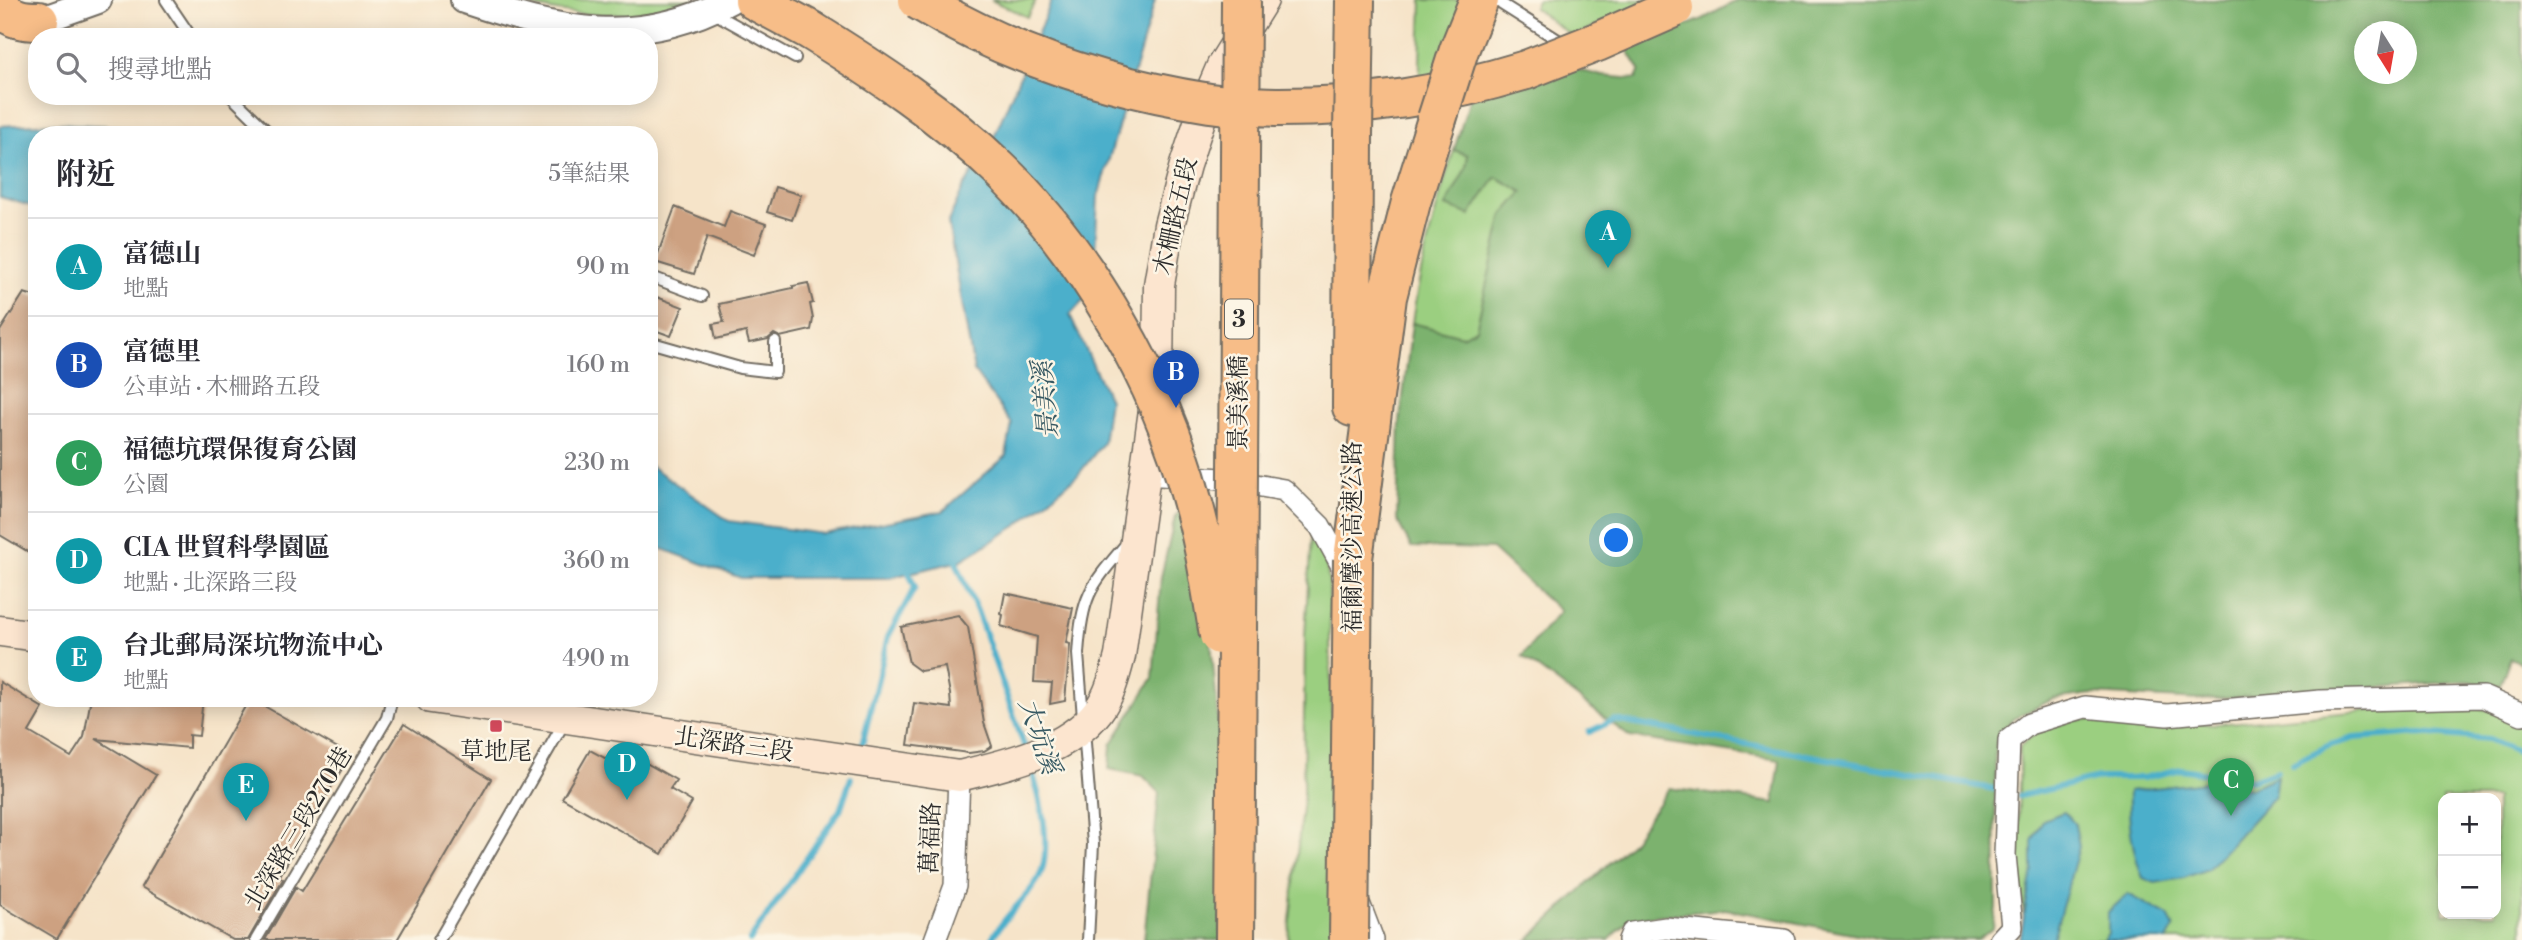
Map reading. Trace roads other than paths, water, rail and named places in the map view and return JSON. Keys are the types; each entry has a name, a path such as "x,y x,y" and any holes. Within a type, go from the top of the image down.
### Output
{"highway":[{"path":"754,0 802,44 886,77 957,131 1000,169 1038,211 1072,255 1113,317 1139,363 1180,458 1228,636 1235,940"},
{"path":"770,0 802,44"},
{"path":"918,0 1000,43 1108,82 1213,103 1279,107 1380,103 1430,95 1526,70 1682,4"},
{"name":"景美溪橋","path":"1228,636 1241,0"},
{"path":"1355,0 1353,134 1370,297"},
{"path":"1370,297 1411,202 1459,50 1479,0"},
{"path":"0,7 8,15 21,21 39,21"},
{"name":"福爾摩沙高速公路","path":"1349,940 1353,559 1370,297"}],"main road":[{"name":"木柵路五段","path":"1084,725 1098,711 1109,693 1120,656 1158,380 1161,264 1185,165 1204,108 1222,66 1263,0"},
{"path":"0,30 39,21"},
{"path":"0,631 28,635"},
{"name":"北深路三段","path":"489,707 958,776"},
{"path":"958,776 1013,763 1052,746 1084,725"}],"street":[{"path":"39,21 98,0"},
{"path":"464,0 523,20 563,28"},
{"path":"642,28 670,23 720,5"},
{"path":"1144,474 1222,479 1284,489 1320,526 1342,566 1348,839 1360,910 1373,940"},
{"path":"2000,940 2012,928 2005,855 2009,740 2029,724 2085,707 2167,715 2320,701 2483,697 2522,714"},
{"name":"萬福路","path":"935,940 956,886 958,776"},
{"path":"1629,940 1632,933 1666,928 1784,940"}],"lane":[{"path":"166,0 185,28"},
{"path":"1494,0 1585,57"},
{"path":"720,5 802,44"},
{"path":"240,105 262,126"},
{"path":"658,279 702,296"},
{"path":"658,345 740,368 775,372 775,342"},
{"path":"1088,940 1093,845 1078,654 1080,623 1085,600 1095,580 1136,533"},
{"name":"北深路三段270巷","path":"256,940 387,718 390,707"},
{"path":"439,940 566,719"}],"water":[{"name":"景美溪","path":"1052,0 1155,0 1098,197 1093,290 1070,315 1109,400 1103,443 1077,476 1018,525 960,561 888,578 741,578 658,547 658,471 729,521 824,534 943,511 1006,456 1012,424 974,371 948,222 963,188 993,139"},
{"path":"57,123 110,126 28,126 28,205 0,197 0,126"},
{"path":"2277,776 2274,796 2208,869 2184,878 2155,883 2143,878 2132,835 2129,791 2205,782 2251,788"},
{"path":"2064,812 2075,824 2079,847 2053,939 2020,940 2032,870 2032,841 2043,820"},
{"path":"2128,894 2168,916 2174,927 2167,940 2104,940 2108,933 2108,912"}],"waterway":[{"name":"大坑溪","path":"953,555 977,611 1025,748"},
{"path":"862,745 888,637 915,587 906,566"},
{"path":"1589,732 1614,720 1994,789"},
{"path":"2292,764 2330,745 2354,738 2421,733 2489,739 2522,753"},
{"name":"大坑溪","path":"991,940 1035,884 1041,872 1044,858 1044,825 1030,765"},
{"path":"2019,796 2099,778 2143,778 2181,769 2252,780 2277,771"},
{"path":"750,940 840,810 851,778"}],"place":[{"name":"富德山","path":"1608,268"},
{"name":"富德里","path":"1176,408"},
{"name":"草地尾","path":"496,726"},
{"name":"CIA 世貿科學園區","path":"627,800"},
{"name":"福德坑環保復育公園","path":"2231,816"},
{"name":"台北郵局深坑物流中心","path":"246,821"}]}
